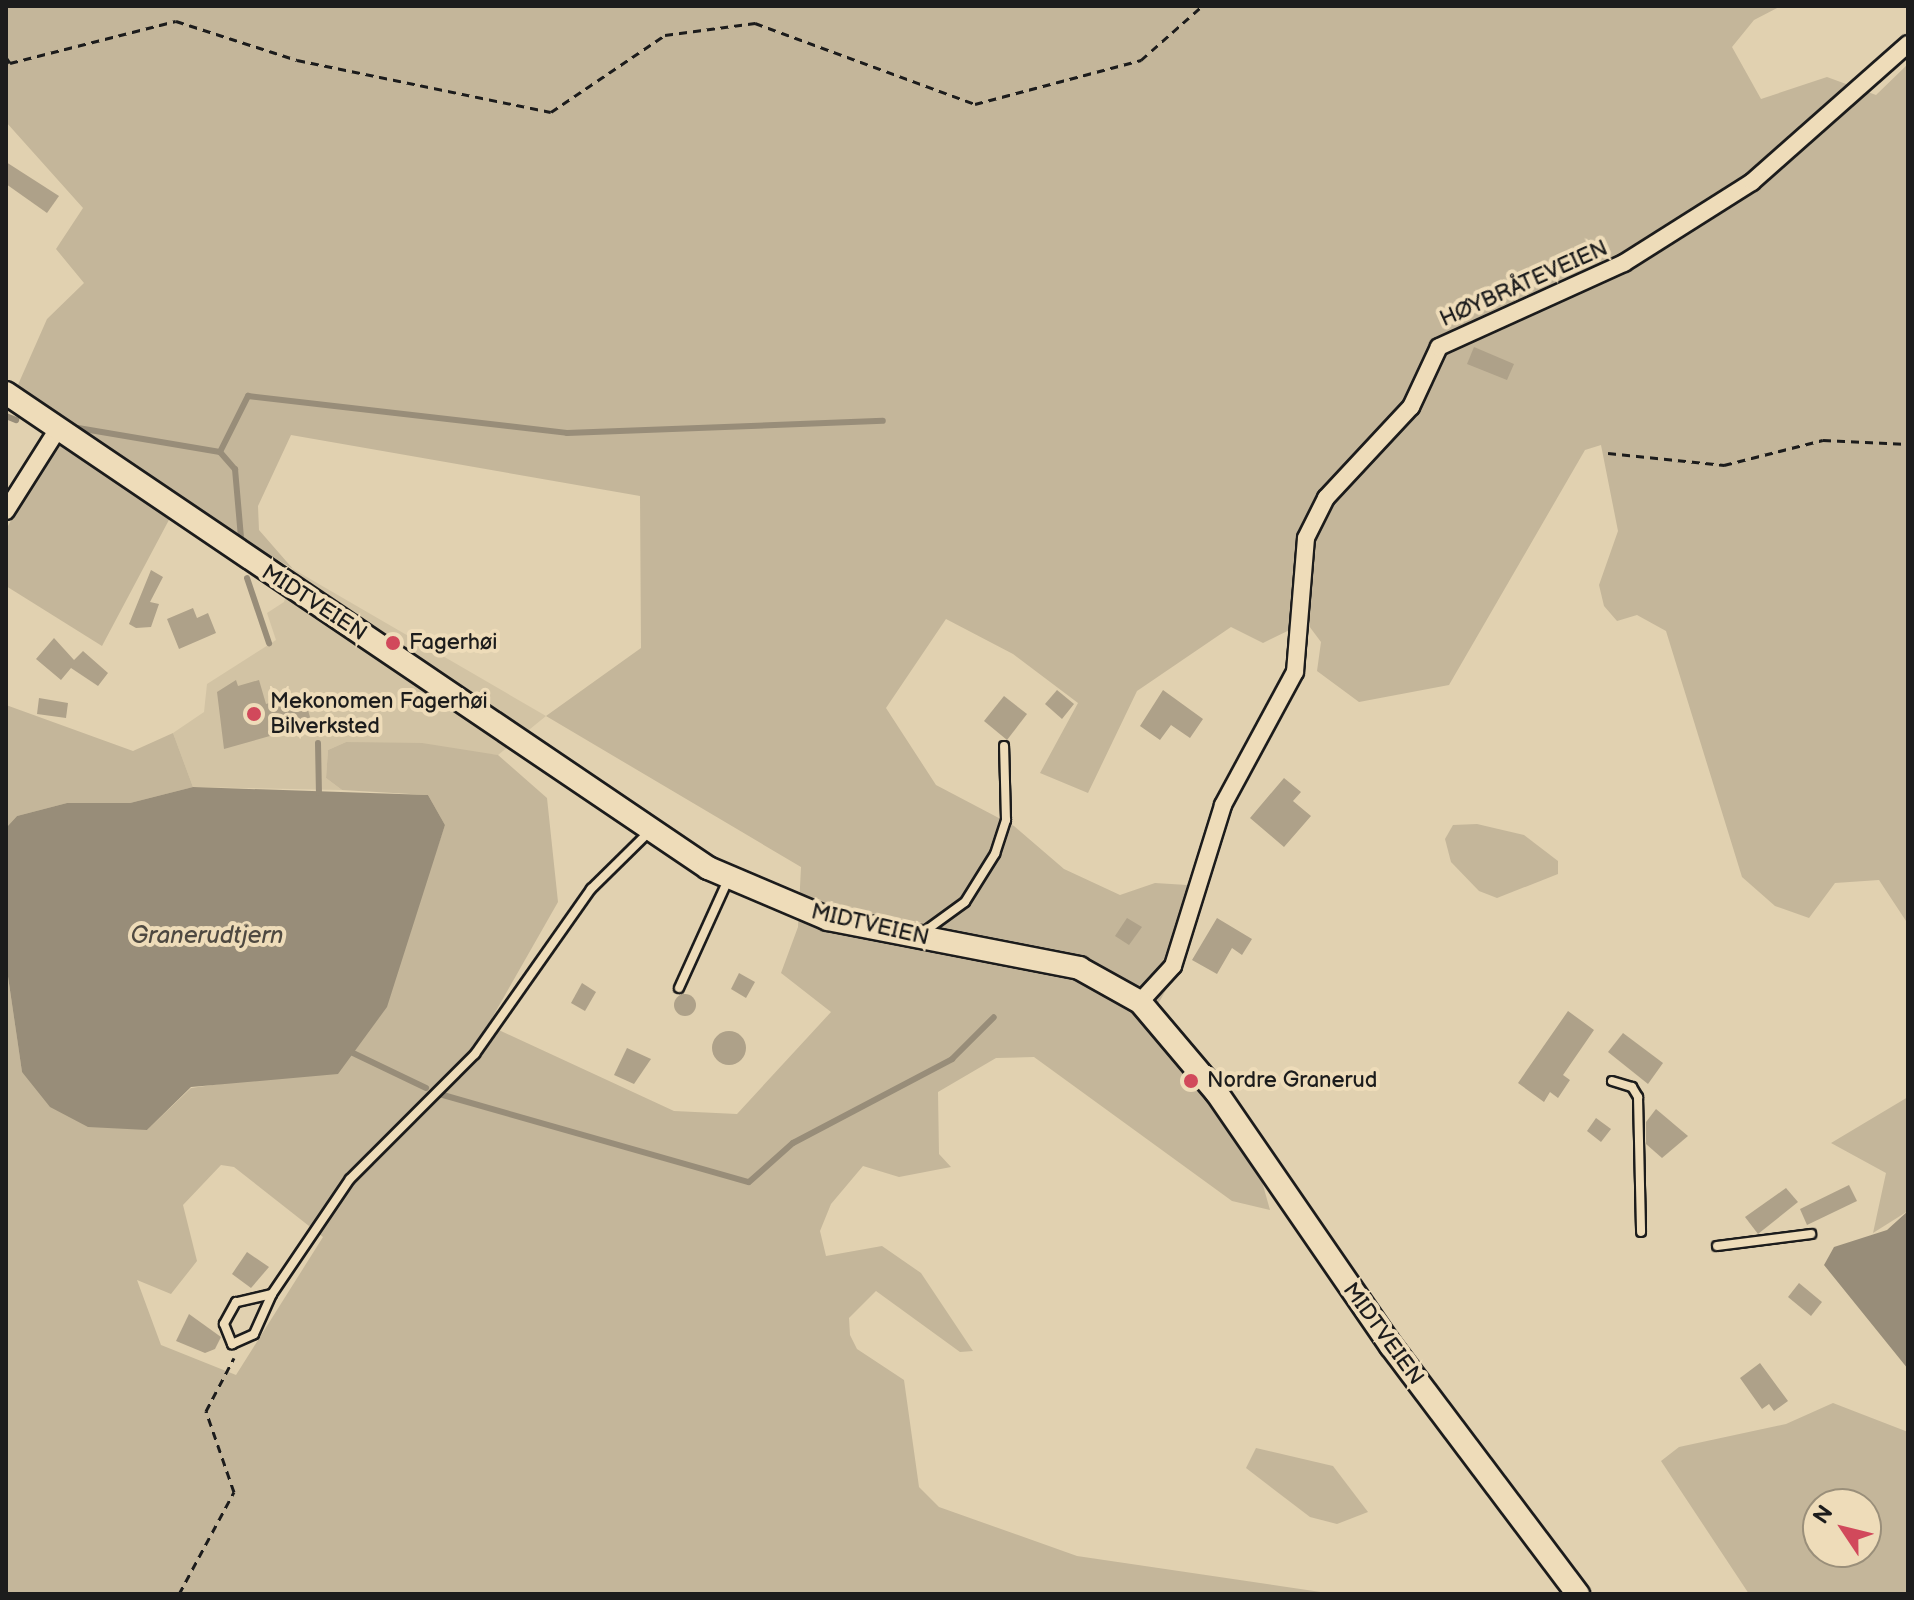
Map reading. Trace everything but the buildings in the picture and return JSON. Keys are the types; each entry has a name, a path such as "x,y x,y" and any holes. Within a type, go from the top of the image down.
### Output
{"main road":[{"name":"MIDTVEIEN","path":"6,393 56,432 458,694 649,832 728,879 828,919 1079,968 1140,1002 1217,1093 1391,1346 1578,1594"}],"street":[{"name":"HØYBRÅTEVEIEN","path":"1140,1002 1173,966 1223,805 1295,672 1306,538 1326,498 1411,407 1439,347 1624,263 1752,182 1908,44"},
{"path":"6,511 56,432"}],"lane":[{"path":"919,938 965,902 995,854 1006,820 1004,746"},
{"path":"272,1294 242,1297 226,1317 226,1338 242,1344 350,1179 475,1054 591,889 649,832"},
{"path":"679,988 728,879"},
{"path":"1612,1081 1632,1087 1638,1097 1641,1232"},
{"path":"1717,1246 1811,1234"}],"path":[{"path":"6,57 10,63 176,21 297,60 551,112 665,35 755,23 975,104 1141,60 1202,6"},
{"path":"1608,453 1724,465 1823,440 1908,444"},
{"path":"179,1594 231,1503 228,1458 206,1411 242,1344"}],"shaded area":[{"path":"6,6 1781,6 1754,20 1732,47 1761,99 1827,77 1876,95 1908,64 1908,924 1879,880 1835,883 1809,918 1775,906 1742,877 1666,631 1637,615 1617,621 1604,606 1599,585 1618,531 1601,445 1585,450 1449,685 1359,702 1317,671 1321,642 1306,622 1263,643 1231,627 1137,691 1088,793 1040,773 1078,703 1013,654 946,619 886,708 936,785 1014,826 1064,869 1120,895 1155,883 1187,885 1200,905 1184,958 1158,1004 1241,1107 1270,1210 1232,1201 1034,1057 996,1058 938,1092 939,1154 951,1167 899,1177 863,1166 831,1204 820,1231 826,1256 882,1246 921,1273 973,1351 960,1352 876,1291 849,1318 850,1335 857,1349 904,1380 919,1487 939,1507 1077,1556 1334,1594 6,1594 6,963 22,1072 147,1130 191,1088 263,1078 427,878 445,825 428,795 342,790 326,778 328,750 346,742 422,743 498,755 547,798 558,902 488,1025 674,1111 737,1114 831,1012 781,973 798,927 801,867 546,716 641,648 640,496 291,435 258,506 259,530 293,569 179,501 102,646 6,586 6,530 61,422 17,387 47,319 84,283 56,249 83,208 6,122","holes":["221,1165 234,1167 323,1237 236,1375 161,1345 137,1280 171,1294 197,1261 183,1205"]},
{"path":"293,569 546,716 498,755 346,742 328,750 326,778 342,790 193,787 173,733 204,712 207,684 276,640 267,613 284,602"},
{"path":"6,705 133,751 173,733 193,787 130,803 67,803 17,816 6,828"},
{"path":"1477,824 1524,835 1558,861 1558,874 1497,898 1479,891 1451,862 1445,839 1453,825"},
{"path":"1908,1097 1908,1211 1873,1233 1886,1173 1831,1143"},
{"path":"1833,1403 1908,1432 1908,1594 1749,1594 1661,1461 1679,1447 1786,1424"},
{"path":"1256,1448 1333,1466 1368,1512 1337,1524 1310,1517 1246,1468"}],"water":[{"name":"Granerudtjern","path":"193,787 428,795 445,825 387,1007 338,1074 191,1087 147,1130 88,1127 50,1107 22,1072 6,963 6,828 17,816 67,803 130,803"},
{"path":"1908,1211 1908,1369 1824,1265 1834,1247 1887,1230"}],"waterway":[{"path":"220,452 248,396 567,433 883,421"},
{"path":"6,416 16,420"},
{"path":"78,428 220,452 235,469 241,537"},
{"path":"247,578 269,643"},
{"path":"318,743 319,793"},
{"path":"436,1093 749,1182 793,1143 952,1059 994,1017"},
{"path":"353,1053 426,1088"}],"place":[{"name":"Fagerhøi","path":"393,643"},
{"name":"Mekonomen Fagerhøi Bilverksted","path":"254,714"},
{"name":"Nordre Granerud","path":"1191,1081"}]}
